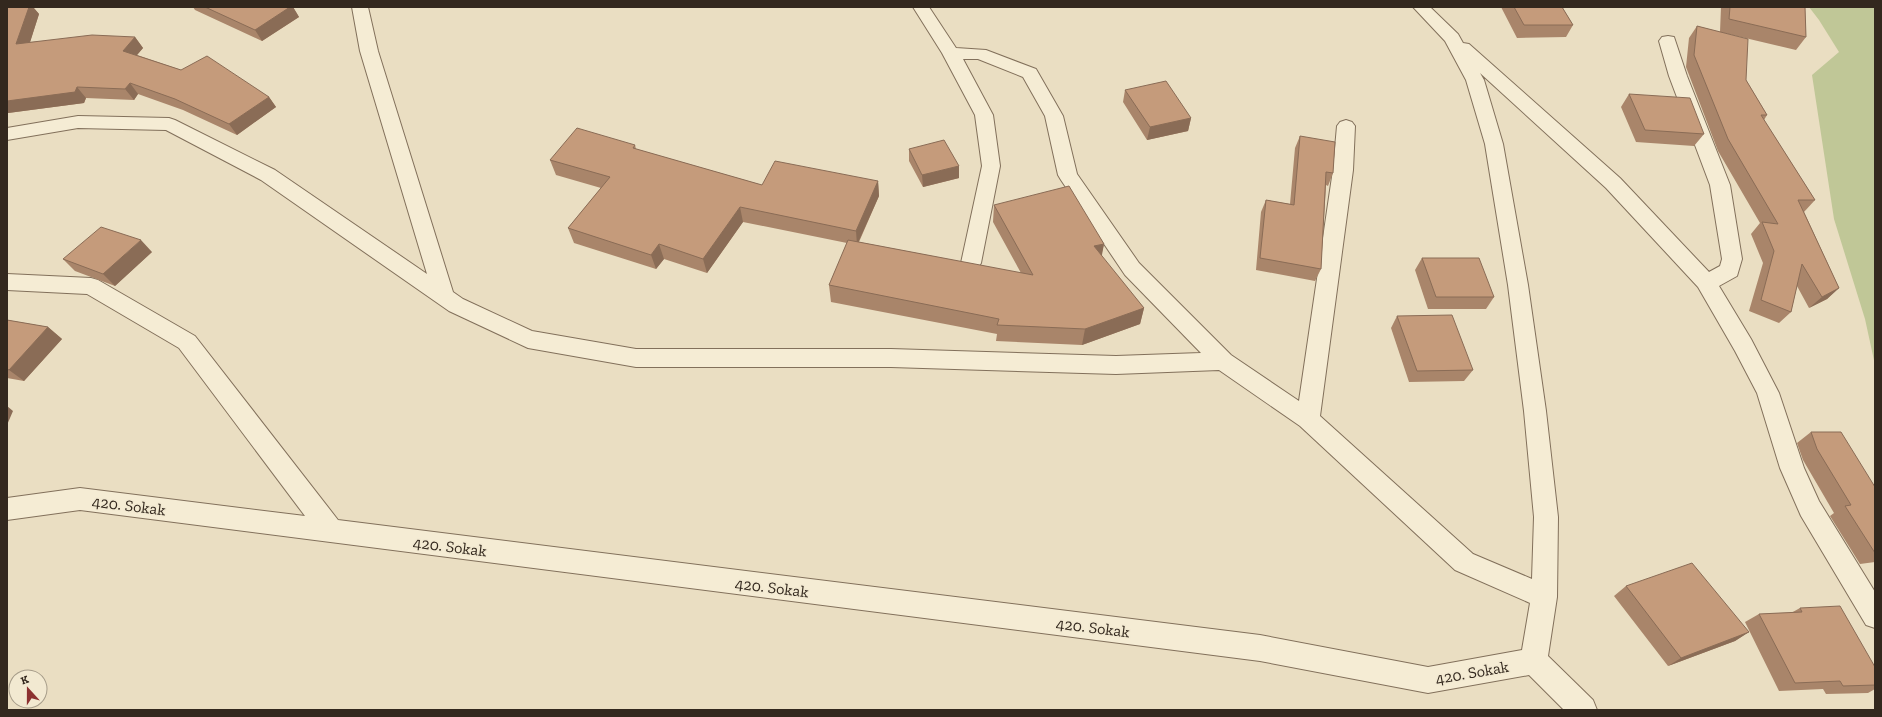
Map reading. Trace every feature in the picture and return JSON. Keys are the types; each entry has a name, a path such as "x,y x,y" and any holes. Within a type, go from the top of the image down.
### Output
{"street":[{"path":"360,7 369,51 444,297"},
{"path":"922,7 951,53 984,115 991,166 971,263"},
{"path":"1421,7 1452,38 1613,183 1705,281 1743,345 1768,393 1792,468 1810,508 1875,616"},
{"path":"1452,38 1475,80 1494,144 1518,285 1535,411 1546,517 1544,597 1534,661 1583,710"},
{"path":"1668,41 1678,76 1720,185 1732,259 1730,270 1715,279 1705,281"},
{"path":"951,53 980,54 1030,73 1054,116 1068,175 1132,269 1223,361 1308,419 1464,562 1544,597"},
{"path":"7,134 78,122 168,124 268,175 456,306 528,339 636,358 891,358 1116,365 1223,361"},
{"path":"1308,419 1343,170 1346,126"},
{"path":"7,282 91,286 186,342 331,530"},
{"name":"420. Sokak","path":"7,509 80,499 1260,648 1428,680 1534,661"}],"green space":[{"path":"1809,7 1875,7 1875,365 1865,319 1834,219 1812,75 1839,52"}],"building":[{"path":"7,7 29,7 16,44 92,35 135,37 123,51 181,70 207,56 269,97 229,124 175,99 130,83 125,89 77,87 75,92 7,101"},
{"path":"205,7 290,7 255,30"},
{"path":"1514,7 1562,7 1573,25 1524,25"},
{"path":"1730,7 1805,7 1806,37 1729,19"},
{"path":"1697,26 1748,39 1746,80 1767,115 1761,115 1815,200 1798,200 1839,288 1822,297 1802,264 1791,312 1761,300 1774,251 1762,222 1778,224 1728,139 1694,55"},
{"path":"1166,81 1191,118 1150,127 1125,90"},
{"path":"1629,94 1690,98 1704,134 1645,130"},
{"path":"577,128 635,145 633,148 762,185 775,161 878,181 856,231 740,207 703,259 659,244 651,255 568,228 610,177 550,160"},
{"path":"1300,136 1335,142 1333,173 1326,172 1321,269 1260,258 1266,200 1294,205"},
{"path":"944,140 959,166 922,175 909,149"},
{"path":"1069,186 1104,244 1094,246 1144,308 1085,329 997,325 999,319 829,285 848,240 1033,275 994,205"},
{"path":"101,227 141,240 103,274 63,259"},
{"path":"1422,258 1479,258 1494,297 1436,297"},
{"path":"1452,315 1473,370 1417,371 1397,316"},
{"path":"7,320 48,327 9,370 7,369"},
{"path":"1811,432 1841,432 1875,487 1875,553 1845,506 1851,505 1817,449"},
{"path":"1692,563 1749,632 1681,658 1626,586"},
{"path":"1840,606 1875,667 1875,685 1843,686 1840,681 1795,683 1759,614 1802,612 1800,608"}]}
